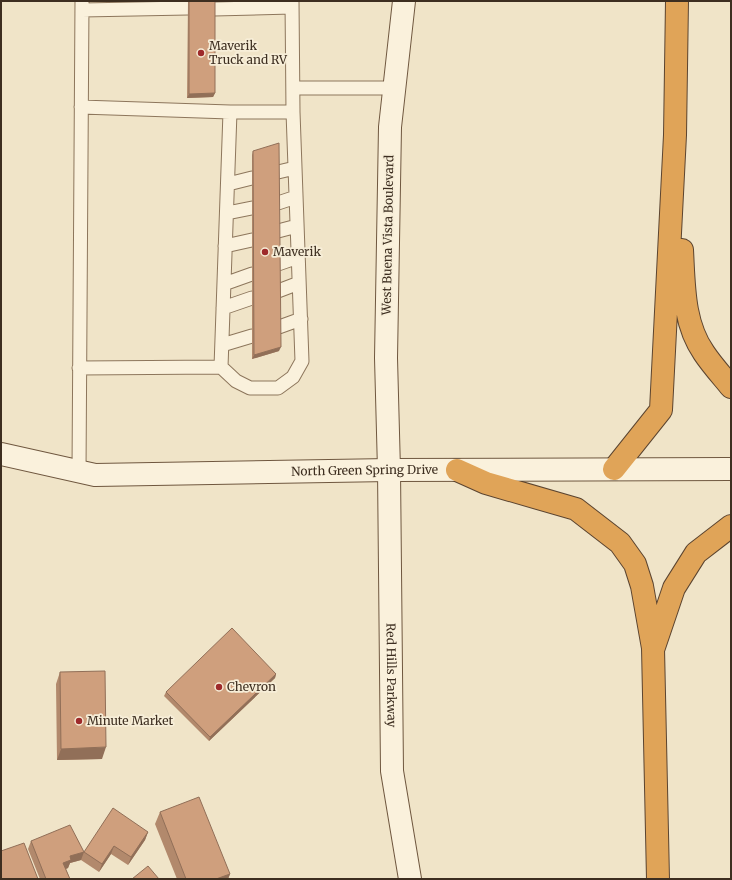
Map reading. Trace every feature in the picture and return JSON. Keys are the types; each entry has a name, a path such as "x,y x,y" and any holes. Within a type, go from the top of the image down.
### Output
{"highway":[{"path":"614,469 662,410 676,135 678,1"},
{"path":"676,135 686,306 690,325 704,352 731,387"},
{"path":"457,470 486,483 576,508 620,543 635,564 642,586 653,648 658,879"},
{"path":"653,648 674,588 692,559 696,553 731,526"}],"main road":[{"name":"West Buena Vista Boulevard","path":"389,470 386,298 390,127 404,1"},
{"name":"North Green Spring Drive","path":"1,454 95,475 389,470 731,469"},
{"name":"Red Hills Parkway","path":"389,470 392,771 410,879"}],"lane":[{"path":"79,368 221,367 236,381 250,388 278,388 293,377 302,361 293,112 292,4 214,9"},
{"path":"79,472 82,6 188,8"},
{"path":"293,88 394,88"},
{"path":"81,107 230,112 293,112"},
{"path":"221,367 230,112"},
{"path":"278,172 295,168"},
{"path":"228,184 252,178"},
{"path":"278,203 296,197"},
{"path":"226,214 252,208"},
{"path":"278,231 297,226"},
{"path":"225,246 252,240"},
{"path":"278,264 298,257"},
{"path":"224,284 252,274"},
{"path":"278,291 299,283"},
{"path":"223,308 252,298"},
{"path":"279,327 301,318"},
{"path":"222,345 252,336"}],"building":[{"name":"Maverik Truck and RV","path":"189,1 215,1 215,93 189,94"},
{"name":"Maverik","path":"279,143 281,347 254,355 253,151"},
{"name":"Chevron","path":"232,628 276,674 210,737 166,692"},
{"name":"Minute Market","path":"105,671 106,747 61,749 60,672"},
{"path":"199,797 230,874 216,879 186,879 160,812"},
{"path":"113,808 148,832 131,857 114,846 102,864 84,852"},
{"path":"70,825 84,852 70,856 71,860 63,863 70,879 46,879 31,841"},
{"path":"24,843 38,879 1,879 1,851"},
{"path":"148,866 159,879 132,879"}],"place":[{"name":"Maverik Truck and RV","path":"201,53"},
{"name":"Maverik","path":"265,252"},
{"name":"Chevron","path":"219,687"},
{"name":"Minute Market","path":"79,721"}]}
